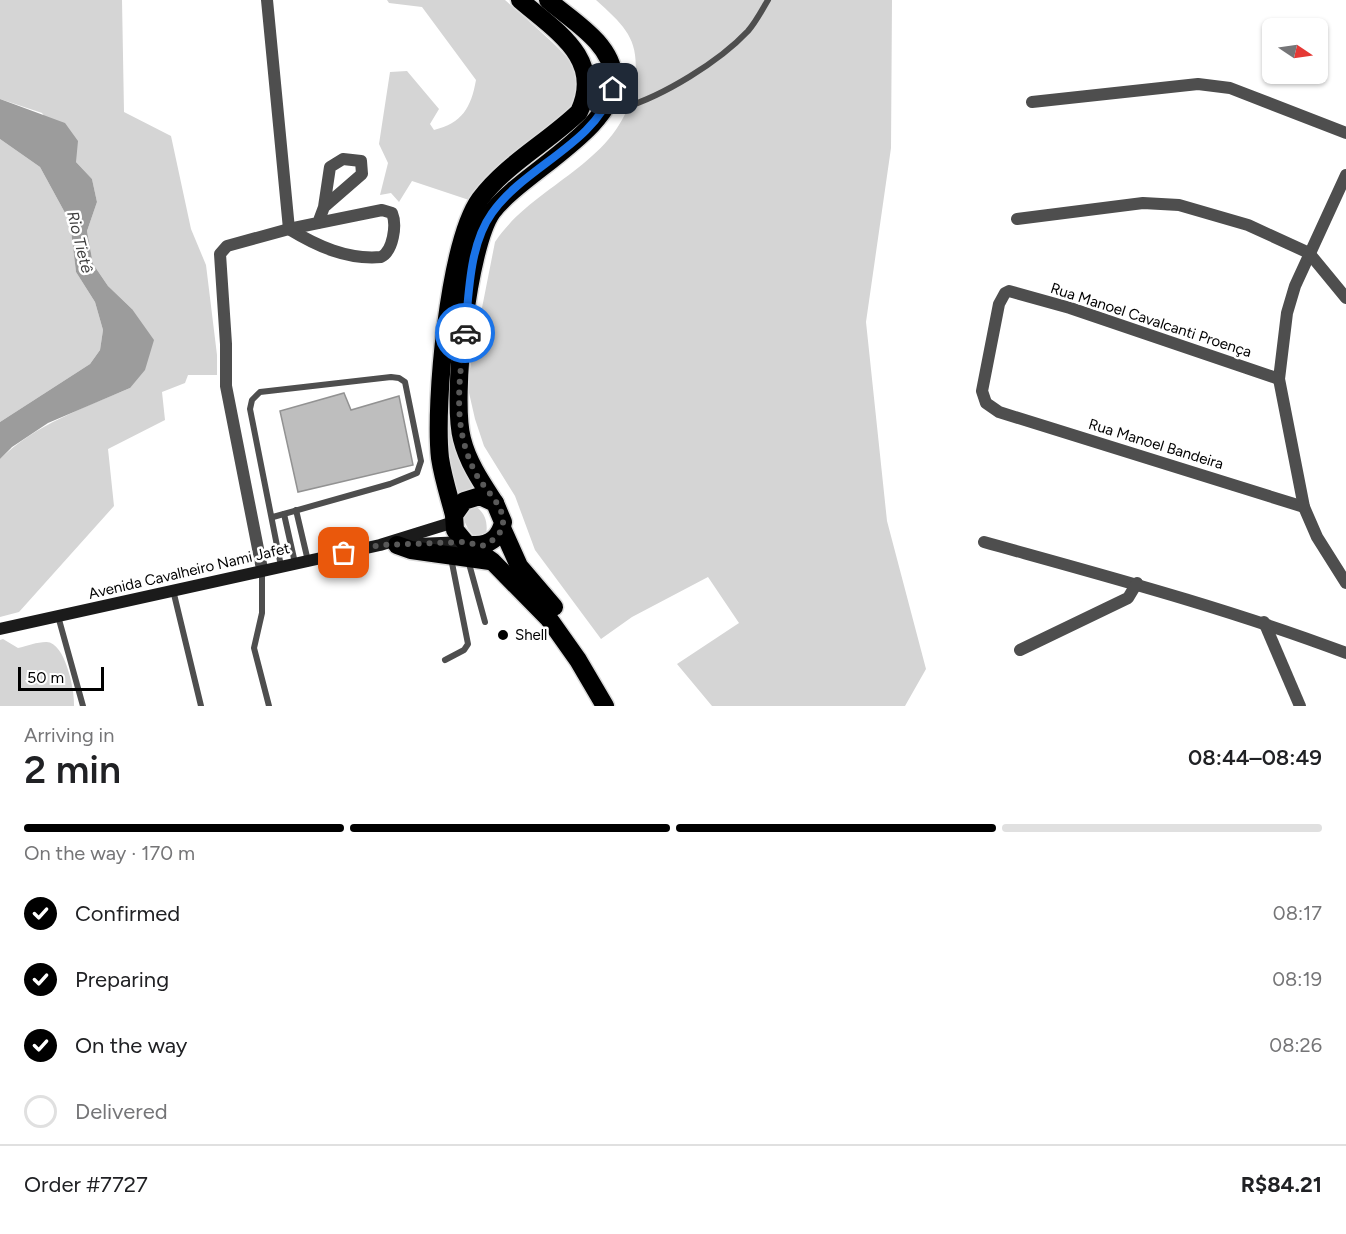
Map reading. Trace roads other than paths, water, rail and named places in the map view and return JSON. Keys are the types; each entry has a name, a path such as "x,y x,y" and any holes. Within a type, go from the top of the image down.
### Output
{"highway":[{"path":"520,0 577,54 586,68 588,84 586,97 579,112 494,184 480,199 465,229 453,284 439,393 440,456 455,530 464,550 492,561 561,633 605,706"},
{"path":"548,0 602,48 610,63 614,78 609,101 602,114 510,192 483,229 471,280 459,384 461,437 475,474 502,515 502,528 519,566 571,627 619,706"},
{"path":"454,518 458,507 471,497 488,498 495,503"},
{"path":"388,545 411,550 464,550 491,542 502,528"}],"main road":[{"name":"Avenida Cavalheiro Nami Jafet","path":"0,629 262,569 388,545 454,518"}],"street":[{"path":"267,0 289,229"},
{"path":"1032,102 1198,84 1230,88 1346,133"},
{"path":"1346,176 1309,253 1287,313 1279,379 1304,507 1317,537 1346,583"},
{"path":"1017,219 1143,203 1179,205 1248,225 1309,253 1346,298"},
{"path":"318,223 324,207"},
{"path":"262,569 225,386 226,344 219,260 222,249 289,229 382,210 392,213 394,219 389,250 381,257 340,254 313,243 289,229"},
{"name":"Rua Manoel Cavalcanti Proença","path":"999,412 986,403 982,391 999,304 1005,293 1014,291 1279,379"},
{"name":"Rua Manoel Bandeira","path":"999,412 1304,507"},
{"path":"984,542 1137,583 1264,622 1346,653"},
{"path":"1020,650 1128,598 1137,583"},
{"path":"1264,622 1300,706"}],"lane":[{"path":"609,101 623,108 645,102 712,61 749,29 768,0"},
{"path":"273,517 390,484 417,473 421,461 405,382 391,377 260,392 255,395 250,409 281,566"},
{"path":"296,510 308,561"},
{"path":"284,514 295,563"},
{"path":"464,550 485,622"},
{"path":"445,660 464,650 468,644 464,550"},
{"path":"262,569 262,613 254,648 269,706"},
{"path":"172,589 201,706"},
{"path":"58,616 83,706"}],"water":[{"name":"Rio Tietê","path":"0,99 65,123 78,141 76,162 92,179 97,202 87,231 93,264 108,286 132,309 154,340 145,370 130,388 48,423 12,447 0,459 0,422 90,364 100,350 103,330 95,302 76,272 70,222 40,167 0,139"}],"place":[{"name":"Shell","path":"503,635"}]}
